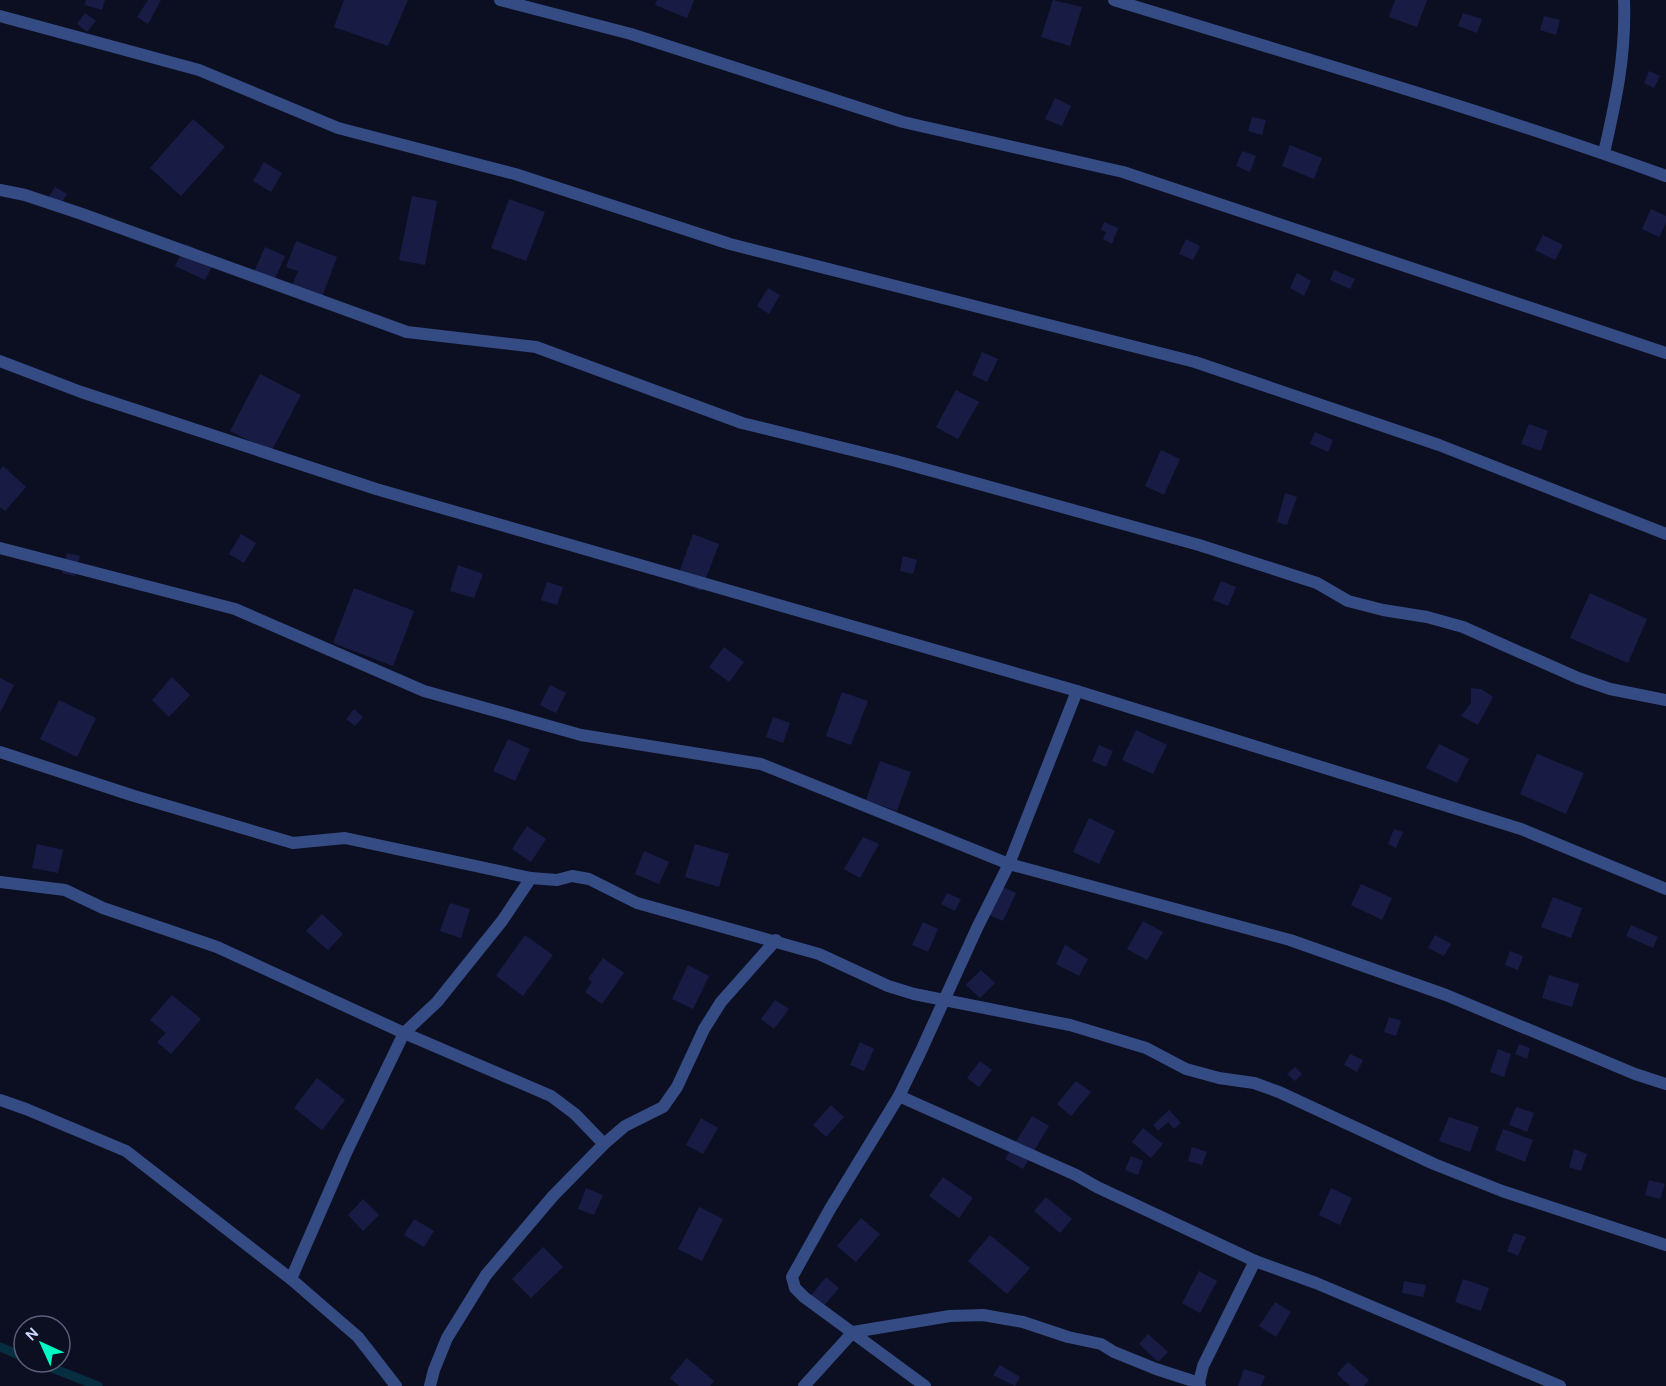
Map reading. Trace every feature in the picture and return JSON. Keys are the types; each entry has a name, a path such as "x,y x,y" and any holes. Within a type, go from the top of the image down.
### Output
{"street":[{"path":"500,0 631,34 903,122 1123,172 1666,353"},
{"path":"1114,0 1128,2 1604,153 1666,176"},
{"path":"1604,153 1623,57 1624,0"},
{"path":"0,16 199,70 338,128 515,174 730,244 1195,362 1438,445 1666,534"},
{"path":"0,190 25,195 82,214 407,332 536,347 742,423 896,461 1199,545 1317,583 1348,601 1383,610 1427,617 1463,627 1578,678 1610,689 1666,700"},
{"path":"0,361 81,392 376,489 1077,691 1521,829 1666,889"},
{"path":"0,548 235,609 424,691 581,735 761,764 1009,864 1290,940 1446,995 1635,1074 1666,1084"},
{"path":"925,1386 804,1298 795,1288 792,1278 830,1209 899,1096 1009,864 1077,691"},
{"path":"0,752 131,795 293,843 345,838 531,878 557,880 572,876 589,879 637,903 700,922 776,940 819,954 888,987 1070,1025 1146,1048 1186,1069 1219,1078 1254,1083 1280,1092 1444,1168 1502,1191 1666,1245"},
{"path":"291,1279 346,1153 404,1033 436,1002 502,921 531,878"},
{"path":"0,882 65,890 103,908 217,947 404,1033 551,1096 575,1114 604,1144"},
{"path":"430,1386 447,1338 486,1275 553,1196 604,1144 625,1126 663,1107 677,1088 704,1029 721,1002 776,940"},
{"path":"899,1096 1076,1174 1097,1187 1255,1261 1316,1282 1560,1386"},
{"path":"0,1100 126,1151 291,1279 358,1337 396,1386"},
{"path":"804,1386 853,1332 950,1316 983,1315 1023,1322 1068,1337 1101,1344 1114,1352 1199,1384 1203,1366 1255,1261"}],"building":[{"path":"86,0 105,0 102,10 85,5"},
{"path":"148,0 161,0 148,24 137,17"},
{"path":"344,0 408,0 388,46 334,27"},
{"path":"657,0 694,0 687,18 655,5"},
{"path":"1053,0 1082,7 1070,46 1041,37"},
{"path":"1395,0 1427,0 1417,27 1389,17"},
{"path":"85,13 96,21 87,32 77,24"},
{"path":"1463,13 1482,19 1477,33 1458,26"},
{"path":"1544,16 1560,20 1556,35 1540,30"},
{"path":"1649,71 1660,76 1654,88 1644,83"},
{"path":"1055,98 1071,106 1062,126 1045,119"},
{"path":"1252,117 1266,120 1262,135 1248,131"},
{"path":"193,119 225,147 181,196 150,168"},
{"path":"1290,145 1322,158 1314,179 1282,166"},
{"path":"1242,151 1256,156 1250,172 1236,166"},
{"path":"264,162 282,173 271,192 253,181"},
{"path":"55,187 67,194 56,212 44,204"},
{"path":"412,196 437,201 425,265 399,260"},
{"path":"509,199 545,212 526,261 491,248"},
{"path":"1651,209 1666,216 1666,223 1659,237 1642,229"},
{"path":"1104,222 1118,228 1112,244 1103,239 1106,232 1101,230"},
{"path":"1543,235 1563,245 1555,260 1535,250"},
{"path":"1186,239 1200,246 1193,260 1179,254"},
{"path":"296,241 337,257 319,305 289,294 298,271 286,267"},
{"path":"186,244 216,258 205,280 175,266"},
{"path":"265,247 285,256 274,281 254,272"},
{"path":"1334,270 1355,279 1350,289 1330,280"},
{"path":"1297,273 1311,281 1304,296 1290,288"},
{"path":"768,288 780,295 769,314 757,306"},
{"path":"982,352 998,359 987,382 972,375"},
{"path":"260,374 301,395 271,452 230,431"},
{"path":"956,390 979,402 958,439 936,427"},
{"path":"1529,424 1548,431 1541,451 1521,444"},
{"path":"1315,432 1333,440 1328,452 1310,444"},
{"path":"1161,450 1180,459 1164,495 1145,486"},
{"path":"3,466 26,487 5,511 0,507 0,470"},
{"path":"1285,493 1297,497 1287,525 1277,522"},
{"path":"241,534 256,543 244,563 229,554"},
{"path":"693,534 719,544 701,591 676,581"},
{"path":"67,553 80,556 75,576 62,573"},
{"path":"903,556 917,560 913,574 900,571"},
{"path":"458,565 483,574 474,598 450,591"},
{"path":"1221,581 1236,587 1228,606 1213,600"},
{"path":"547,582 563,587 557,605 541,600"},
{"path":"354,588 414,611 393,666 333,643"},
{"path":"1590,593 1647,619 1628,663 1570,638"},
{"path":"724,647 744,662 729,682 709,667"},
{"path":"172,677 190,695 169,717 152,700"},
{"path":"0,678 14,685 0,713"},
{"path":"550,685 566,693 556,713 540,705"},
{"path":"1471,688 1481,689 1493,697 1478,725 1461,716 1471,703"},
{"path":"842,692 868,701 851,745 826,736"},
{"path":"59,700 96,718 77,757 40,739"},
{"path":"354,709 363,717 355,726 346,719"},
{"path":"773,717 790,723 783,743 766,737"},
{"path":"1136,730 1167,745 1153,774 1122,760"},
{"path":"508,739 530,749 515,781 493,771"},
{"path":"1439,744 1469,759 1457,783 1426,768"},
{"path":"1099,745 1113,751 1106,767 1092,761"},
{"path":"1537,754 1584,773 1566,814 1520,794"},
{"path":"880,761 911,772 897,811 866,800"},
{"path":"1089,818 1115,831 1099,864 1073,852"},
{"path":"527,826 546,839 531,862 512,849"},
{"path":"1394,829 1403,832 1396,848 1388,844"},
{"path":"863,837 879,844 860,878 844,869"},
{"path":"37,844 63,850 58,873 32,868"},
{"path":"695,844 729,854 719,887 685,877"},
{"path":"644,851 669,862 659,884 635,874"},
{"path":"1361,884 1392,898 1382,920 1351,905"},
{"path":"1000,886 1016,893 1003,921 987,914"},
{"path":"947,893 961,899 955,911 941,904"},
{"path":"1553,897 1582,908 1571,938 1541,927"},
{"path":"450,903 470,909 461,938 440,931"},
{"path":"322,914 343,934 328,950 306,931"},
{"path":"1143,921 1163,932 1147,960 1127,949"},
{"path":"923,922 938,929 928,952 912,945"},
{"path":"1631,925 1658,937 1653,948 1626,936"},
{"path":"525,935 553,955 523,996 496,976"},
{"path":"1435,935 1451,944 1444,956 1428,948"},
{"path":"1065,945 1088,959 1079,976 1056,964"},
{"path":"1510,951 1523,956 1518,970 1505,965"},
{"path":"603,958 624,973 602,1004 585,992 592,982 588,979"},
{"path":"688,965 709,976 693,1009 672,999"},
{"path":"981,970 995,983 980,998 966,985"},
{"path":"1549,975 1579,984 1572,1007 1542,998"},
{"path":"172,995 201,1019 171,1054 157,1042 166,1033 150,1020"},
{"path":"775,1000 789,1009 774,1029 761,1019"},
{"path":"1389,1017 1401,1021 1396,1036 1384,1032"},
{"path":"860,1042 874,1049 864,1071 850,1065"},
{"path":"1519,1044 1530,1048 1527,1059 1515,1054"},
{"path":"1498,1049 1511,1054 1504,1077 1490,1072"},
{"path":"1350,1054 1363,1060 1357,1072 1344,1065"},
{"path":"980,1061 992,1070 979,1087 967,1078"},
{"path":"1295,1067 1302,1074 1295,1081 1287,1074"},
{"path":"317,1078 345,1100 322,1130 294,1108"},
{"path":"1076,1081 1091,1092 1071,1116 1057,1104"},
{"path":"831,1105 844,1117 826,1137 813,1125"},
{"path":"1516,1107 1534,1113 1527,1132 1509,1125"},
{"path":"1169,1110 1181,1123 1174,1129 1168,1122 1158,1131 1153,1125"},
{"path":"1032,1116 1049,1126 1023,1169 1005,1159"},
{"path":"1449,1117 1479,1127 1470,1152 1439,1141"},
{"path":"701,1118 718,1128 703,1154 686,1145"},
{"path":"1143,1128 1163,1144 1151,1158 1132,1142"},
{"path":"1503,1129 1533,1140 1525,1162 1495,1150"},
{"path":"1192,1147 1207,1152 1202,1165 1188,1161"},
{"path":"1574,1149 1587,1154 1581,1171 1569,1167"},
{"path":"1131,1156 1143,1161 1138,1175 1125,1170"},
{"path":"943,1177 973,1198 959,1218 929,1196"},
{"path":"1649,1180 1665,1184 1660,1199 1645,1195"},
{"path":"586,1188 603,1195 594,1215 578,1209"},
{"path":"1331,1188 1352,1198 1340,1225 1319,1215"},
{"path":"1046,1197 1072,1219 1060,1233 1034,1211"},
{"path":"363,1199 379,1215 363,1231 348,1215"},
{"path":"699,1207 723,1219 702,1261 678,1249"},
{"path":"861,1218 880,1234 856,1262 837,1246"},
{"path":"414,1219 434,1231 424,1247 404,1235"},
{"path":"1514,1233 1526,1237 1518,1256 1507,1251"},
{"path":"990,1235 1030,1268 1007,1294 968,1261"},
{"path":"543,1247 563,1267 531,1298 512,1279"},
{"path":"1199,1271 1217,1281 1200,1313 1182,1303"},
{"path":"826,1277 839,1288 822,1308 809,1298"},
{"path":"1463,1279 1489,1288 1481,1311 1455,1302"},
{"path":"1404,1281 1426,1285 1423,1297 1402,1293"},
{"path":"1275,1302 1291,1312 1276,1337 1259,1326"},
{"path":"1148,1334 1168,1352 1158,1362 1139,1344"},
{"path":"687,1358 714,1381 710,1386 679,1386 670,1378"},
{"path":"1348,1362 1369,1380 1364,1386 1350,1386 1337,1374"},
{"path":"1000,1365 1020,1377 1015,1386 993,1375"},
{"path":"1244,1369 1265,1376 1261,1386 1238,1386"}],"waterway":[{"path":"0,1347 12,1352"},
{"path":"68,1374 98,1386"}]}
